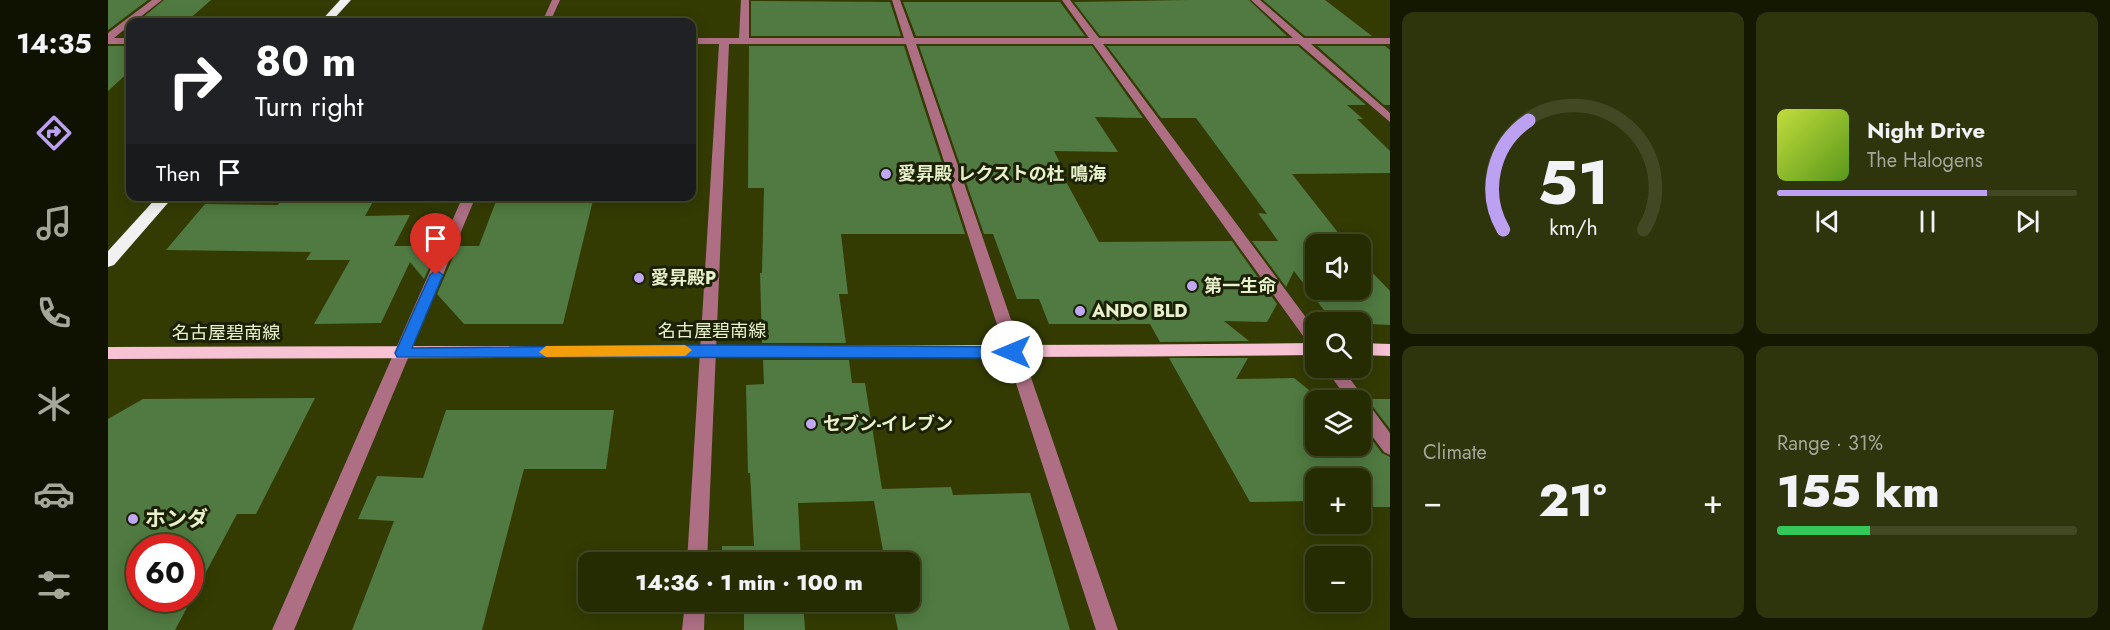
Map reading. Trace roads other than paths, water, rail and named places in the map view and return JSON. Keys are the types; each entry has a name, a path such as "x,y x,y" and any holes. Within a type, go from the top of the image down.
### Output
{"highway":[{"path":"329,18 346,0"},
{"path":"108,261 162,201"}],"main road":[{"name":"名古屋碧南線","path":"108,353 709,350 1012,352 1305,349"},
{"path":"1371,349 1390,350"}],"street":[{"path":"135,18 158,0"},
{"path":"548,18 556,0"},
{"path":"744,41 745,0"},
{"path":"896,0 1107,630"},
{"path":"1066,0 1305,328"},
{"path":"1255,0 1390,119"},
{"path":"108,39 126,25"},
{"path":"108,39 126,41"},
{"path":"696,41 1390,41"},
{"path":"698,552 724,41"},
{"path":"283,630 468,201"},
{"path":"1371,421 1390,447"},
{"path":"693,630 694,612"}],"place":[{"name":"愛昇殿 レクストの杜 鳴海","path":"886,174"},
{"name":"愛昇殿P","path":"639,278"},
{"name":"第一生命","path":"1192,286"},
{"name":"ANDO BLD","path":"1080,311"},
{"name":"セブン-イレブン","path":"811,424"},
{"name":"ホンダ","path":"133,519"}]}
